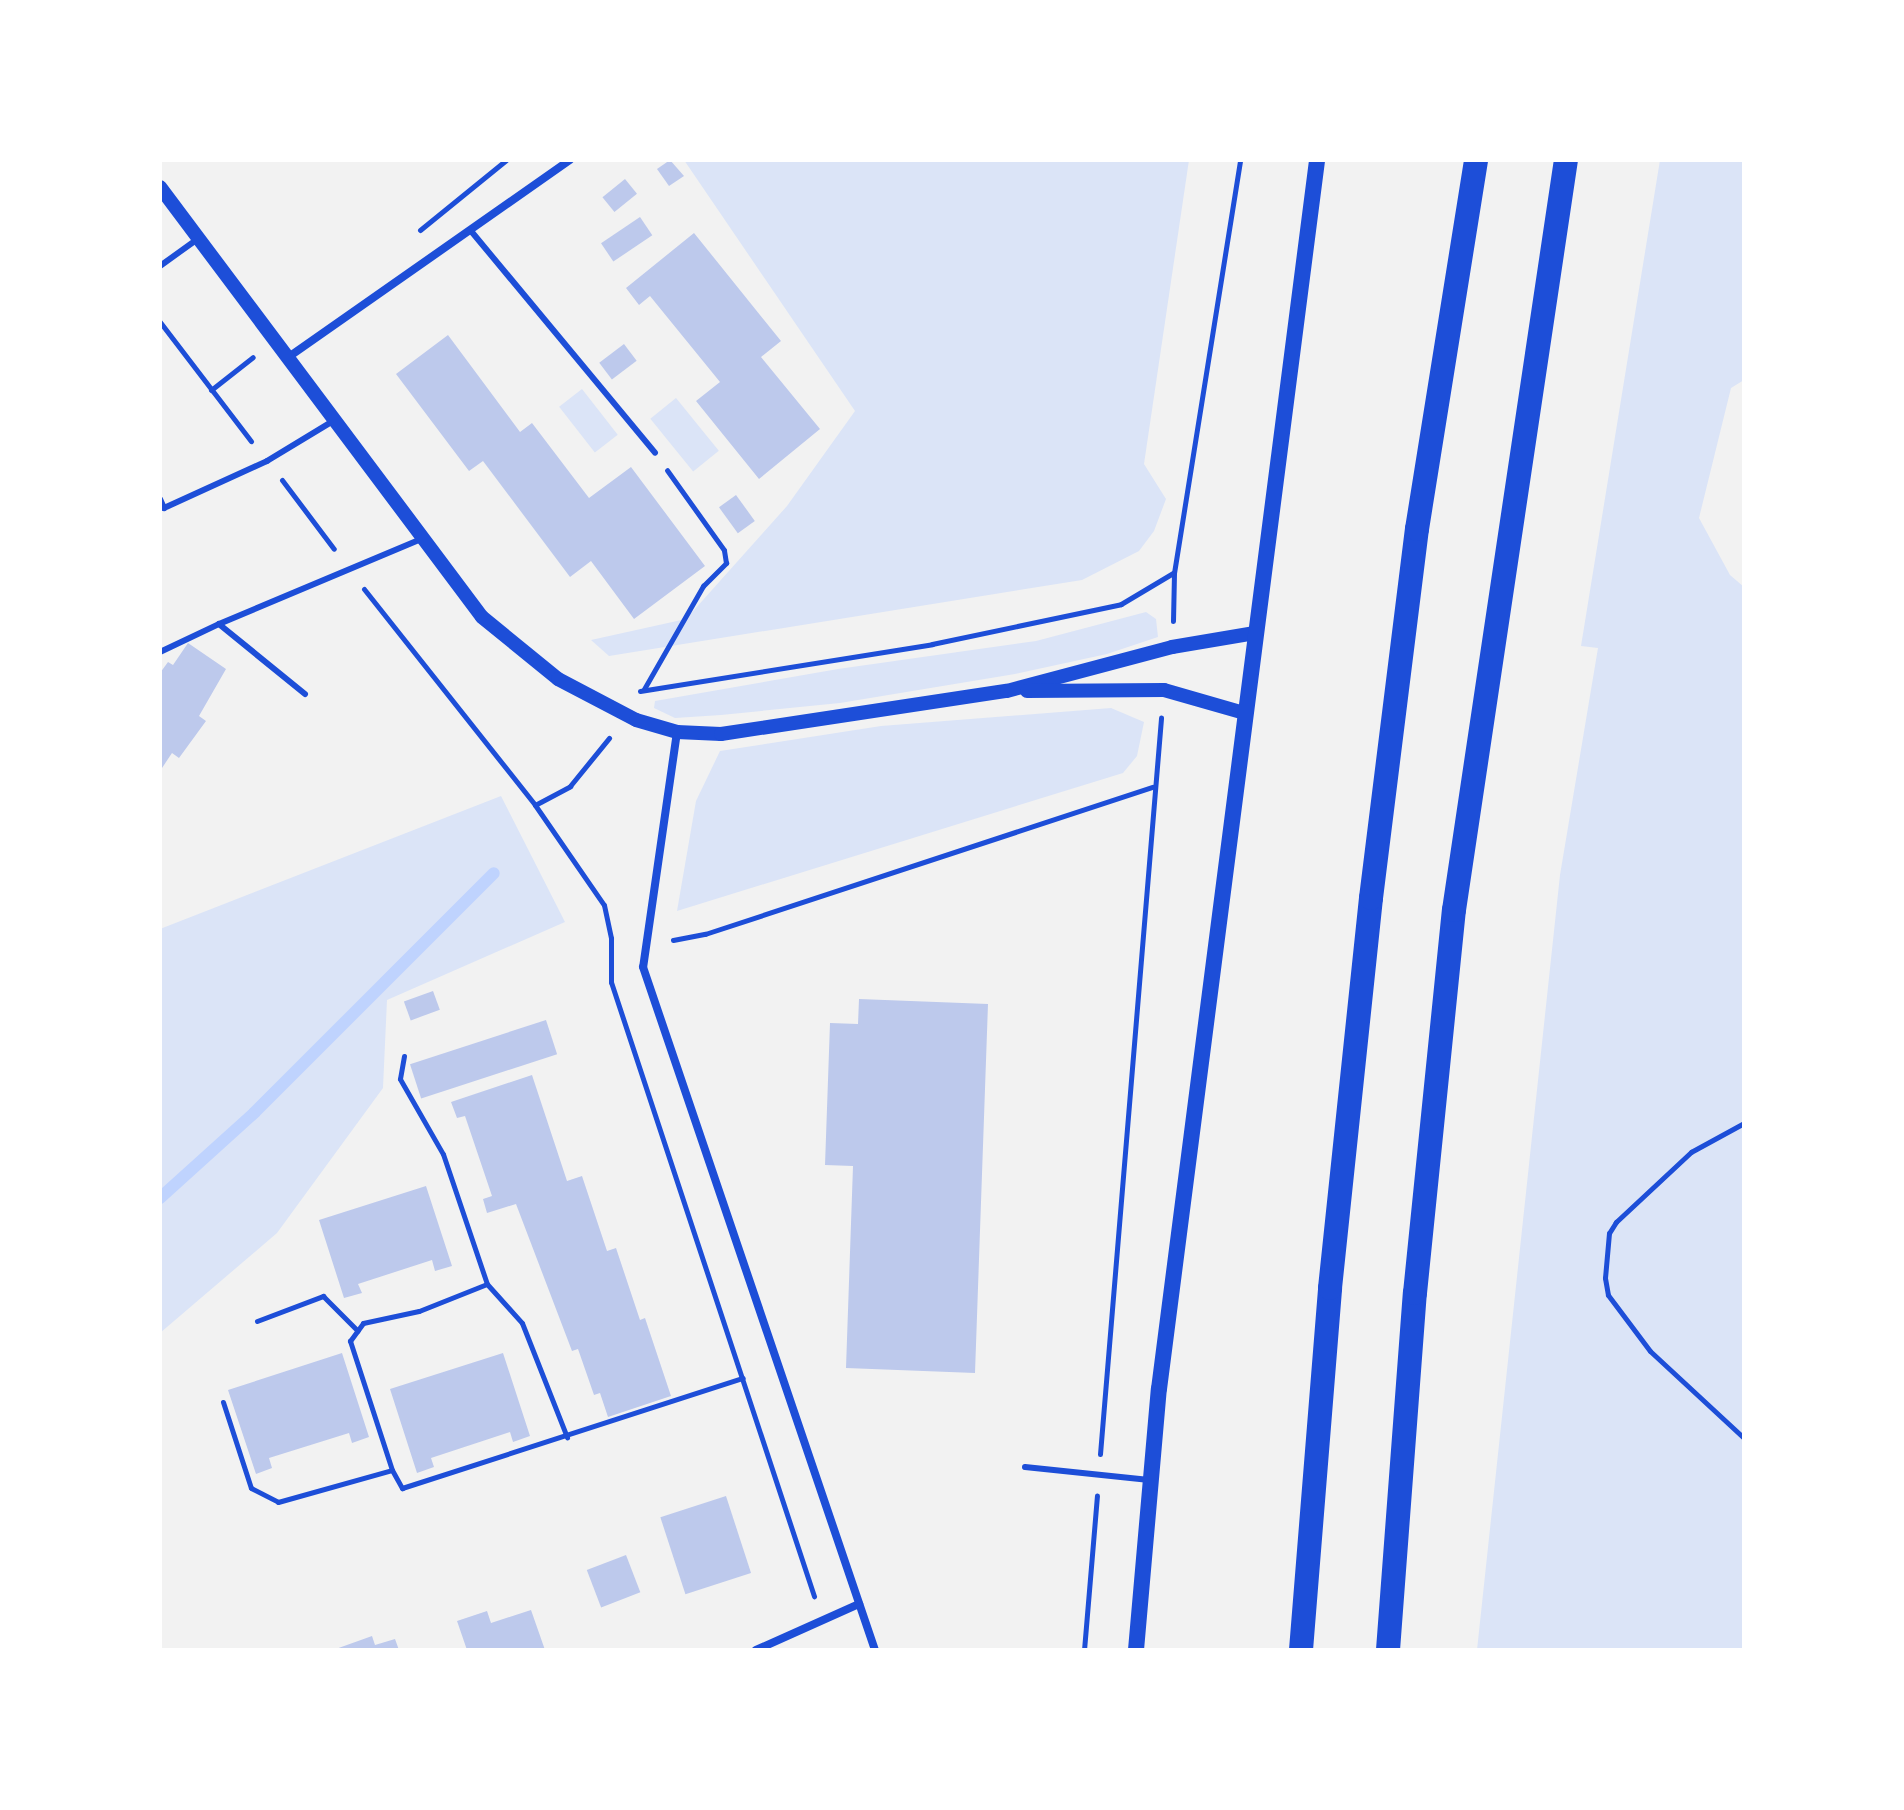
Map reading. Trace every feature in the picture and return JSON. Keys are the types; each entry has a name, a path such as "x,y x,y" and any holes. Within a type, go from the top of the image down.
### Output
{"highway":[{"path":"1301,1650 1330,1288 1371,898 1417,529 1476,160"},
{"path":"1388,1650 1415,1293 1454,910 1566,160"}],"main road":[{"path":"1136,1650 1151,1480 1244,713 1317,160"}],"street":[{"path":"290,356 570,160"},
{"path":"160,187 426,537 482,617 525,656 621,713 677,732 721,734 1007,691 1172,647 1255,633"},
{"path":"1007,691 1164,690 1244,713"},
{"path":"677,732 643,967 875,1650"},
{"path":"756,1650 859,1604"}],"lane":[{"path":"471,231 655,453"},
{"path":"160,266 199,238"},
{"path":"160,499 162,509 267,461 337,419"},
{"path":"160,652 426,537"},
{"path":"219,624 305,694"},
{"path":"1025,1467 1151,1480"}],"path":[{"path":"1172,647 1174,573 1240,160"},
{"path":"644,689 703,586 726,563 724,550 655,453"},
{"path":"822,1621 611,982 611,938 604,905 535,805 570,786 597,756 630,696 644,689 932,644 1121,604 1174,573"},
{"path":"1084,1650 1152,787 1164,690"},
{"path":"705,934 1152,787"},
{"path":"404,1056 400,1079 443,1154 487,1284 522,1323 567,1437"},
{"path":"1744,1123 1691,1152 1616,1222 1609,1233 1605,1278 1608,1295 1650,1351 1744,1438"},
{"path":"487,1284 419,1311 363,1323 350,1341 392,1470 402,1488 743,1378"},
{"path":"257,1321 323,1296 358,1331"},
{"path":"223,1402 251,1488 278,1502 392,1470"}],"shaded area":[{"path":"684,160 1189,160 1144,464 1166,499 1154,531 1139,551 1082,580 609,656 591,640 686,619 787,506 855,411"},
{"path":"1660,160 1744,160 1744,380 1731,388 1699,518 1730,575 1744,587 1744,1650 1477,1650 1560,875 1598,648 1581,646"},
{"path":"582,389 618,435 595,453 559,407"},
{"path":"676,398 719,451 693,472 650,419"},
{"path":"1146,612 1156,619 1158,637 1107,654 1015,674 840,703 721,715 675,718 654,708 655,701 838,669 1036,641"},
{"path":"1111,708 1144,722 1137,756 1123,773 677,911 696,801 720,751 881,726"},
{"path":"501,796 565,922 387,1000 383,1088 277,1233 160,1333 160,929"}],"building":[{"path":"670,160 684,176 669,186 657,169"},
{"path":"625,179 637,194 614,212 602,197"},
{"path":"640,217 652,235 613,262 601,243"},
{"path":"694,233 781,341 761,357 820,429 759,479 696,401 720,382 650,296 639,305 626,288"},
{"path":"448,335 520,432 532,423 589,498 631,467 705,566 634,619 591,561 570,577 483,461 469,471 396,374"},
{"path":"624,344 637,361 612,379 599,363"},
{"path":"736,495 755,521 738,533 719,507"},
{"path":"188,643 226,669 199,716 206,721 179,758 172,753 160,771 160,673 168,662 173,665"},
{"path":"433,991 440,1010 411,1020 404,1002"},
{"path":"859,999 988,1004 975,1373 846,1368 853,1166 825,1165 830,1023 858,1024"},
{"path":"546,1020 557,1054 421,1098 410,1064"},
{"path":"532,1075 567,1181 582,1176 607,1251 616,1248 640,1320 645,1318 671,1396 608,1417 600,1393 594,1395 578,1349 572,1351 516,1204 487,1213 483,1199 492,1196 465,1116 457,1118 451,1102"},
{"path":"426,1186 452,1266 435,1271 432,1260 358,1284 362,1293 344,1298 319,1220"},
{"path":"342,1353 369,1437 352,1443 349,1433 269,1458 272,1468 256,1474 228,1390"},
{"path":"503,1353 530,1436 513,1442 510,1432 431,1458 434,1467 417,1473 390,1389"},
{"path":"726,1496 751,1573 685,1594 660,1517"},
{"path":"626,1555 640,1592 601,1607 587,1570"},
{"path":"531,1610 545,1650 467,1650 457,1621 487,1611 491,1623"},
{"path":"372,1636 375,1645 395,1639 399,1650 333,1650"}],"waterway":[{"path":"160,1198 254,1113 494,873"}]}
